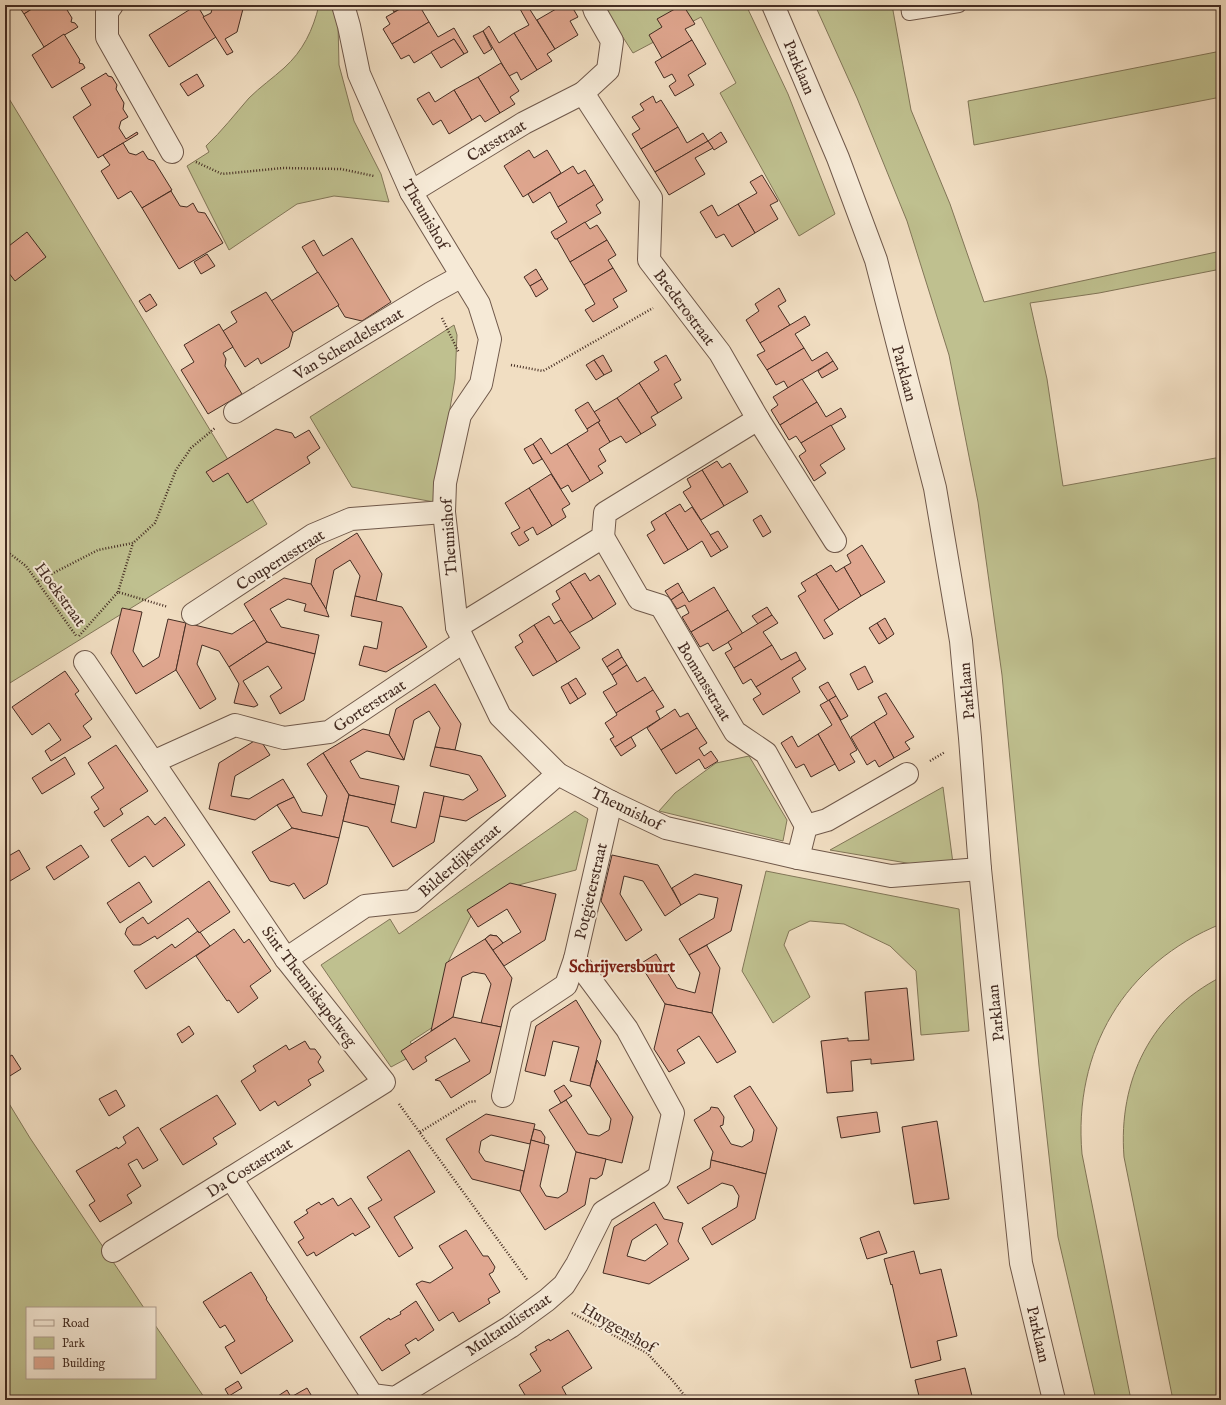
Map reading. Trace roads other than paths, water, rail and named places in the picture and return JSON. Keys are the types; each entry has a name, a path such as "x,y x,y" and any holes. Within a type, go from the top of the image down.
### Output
{"street":[{"path":"112,5 107,12 107,37 172,152"},
{"name":"Theunishof","path":"343,5 349,26 358,74 411,192 479,304 490,340 481,384 460,415 445,483 444,512 460,635 500,716 558,774 611,802 666,828 798,858 891,876 980,869"},
{"path":"583,93 608,70 612,41 593,5"},
{"name":"Parklaan","path":"773,5 838,158 876,260 935,488 961,641 980,869 1022,1263 1054,1400"},
{"name":"Catsstraat","path":"411,192 524,123 583,93"},
{"name":"Brederostraat","path":"583,93 651,198 649,260 720,353 758,419 835,541"},
{"name":"Van Schendelstraat","path":"235,412 431,293 462,276"},
{"path":"460,635 603,537 605,513 758,419"},
{"name":"Couperusstraat","path":"193,614 313,535 350,519 444,512"},
{"name":"Bomansstraat","path":"603,537 638,599 661,606 735,732 766,753 806,826"},
{"name":"Gorterstraat","path":"153,762 235,725 284,738 328,732 460,635"},
{"name":"Sint Theuniskapelweg","path":"84,662 286,959 384,1082"},
{"name":"Bilderdijkstraat","path":"286,959 365,906 412,901 558,774"},
{"path":"798,858 806,826 828,820 907,774"},
{"name":"Potgieterstraat","path":"503,1096 521,1015 566,985 575,959 611,802"},
{"name":"Multatulistraat","path":"231,1178 372,1395 395,1398 510,1327 548,1300 564,1285 577,1264 603,1212 659,1177 673,1113 627,1029 575,959"},
{"name":"Da Costastraat","path":"113,1251 384,1082"}],"lane":[{"path":"908,5 909,13 959,5"}],"district":[{"name":"Schrijversbuurt","path":"622,966"}]}
